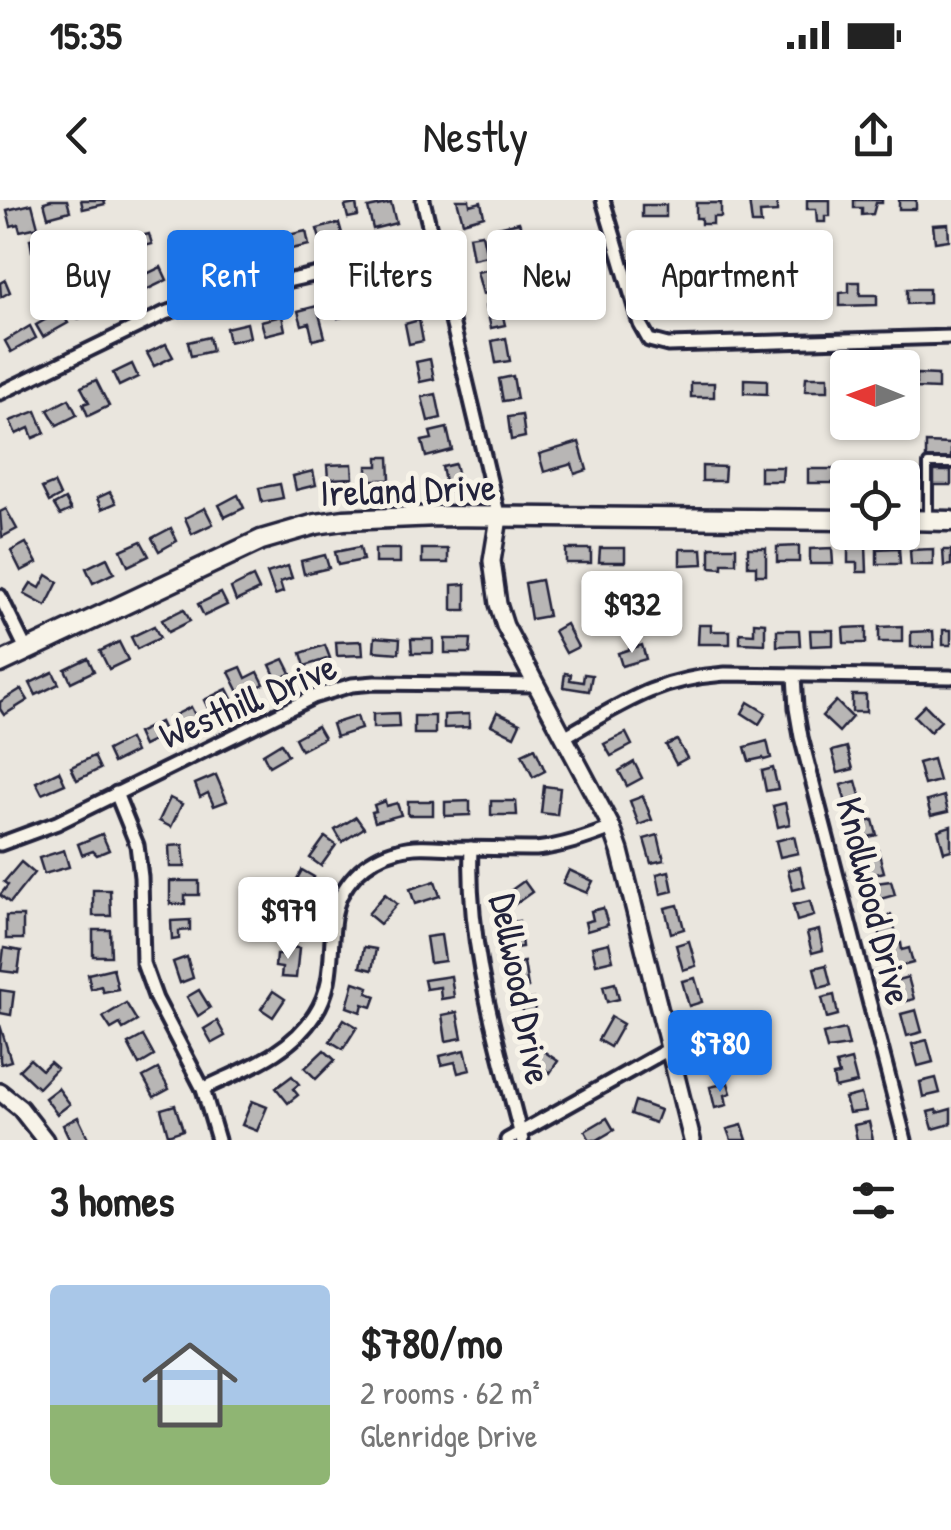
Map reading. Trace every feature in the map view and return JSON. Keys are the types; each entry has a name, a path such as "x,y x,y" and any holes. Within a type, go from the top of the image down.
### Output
{"main road":[{"name":"Ireland Drive","path":"0,662 262,540 290,530 344,520 438,516 830,520"},
{"path":"920,521 951,521"}],"street":[{"path":"423,200 430,230"},
{"path":"603,200 640,324 650,340 668,345 951,338"},
{"path":"0,393 165,313 314,275"},
{"path":"451,320 498,518 492,561 498,604 513,643 612,828 692,1140"},
{"path":"0,596 26,649"},
{"path":"564,737 640,693 677,680 725,674 951,676"},
{"name":"Knollwood Drive","path":"794,676 801,737 904,1140"},
{"name":"Westhill Drive","path":"0,844 57,823 312,697 352,685 396,682 536,686"},
{"path":"116,794 136,844 141,877 143,962 156,999 203,1088 218,1140"},
{"path":"203,1088 277,1053 316,1014 328,987 335,910 357,873 381,856 414,847 554,847 612,828"},
{"name":"Dellwood Drive","path":"471,848 470,884 478,960 521,1136"},
{"path":"507,1140 521,1136 669,1049"},
{"path":"0,1092 20,1108 45,1140"}],"lane":[{"path":"928,521 928,464 951,464"}],"building":[{"path":"67,200 70,211 48,217 44,202"},
{"path":"81,200 104,200 105,204 83,209"},
{"path":"457,200 469,200 470,205 481,202 484,216 463,222"},
{"path":"749,200 777,200 777,212 760,213 761,224 752,224"},
{"path":"807,200 830,200 830,216 825,216 825,222 817,222 816,209 807,209"},
{"path":"854,200 882,203 876,203 873,214 862,215 862,208 854,208"},
{"path":"899,200 916,200 916,209 899,209"},
{"path":"391,203 396,223 373,229 368,208"},
{"path":"696,203 721,203 721,217 713,217 713,224 701,224 701,218 696,218"},
{"path":"32,204 38,227 20,231 18,224 11,226 7,210"},
{"path":"356,204 358,216 348,218 345,206"},
{"path":"642,205 666,205 666,217 642,217"},
{"path":"519,222 522,230 499,230 498,227"},
{"path":"339,223 341,230 317,230"},
{"path":"948,224 949,240 935,242 933,225"},
{"path":"306,231 309,245 294,248 294,234"},
{"path":"482,234 487,256 473,259 469,236"},
{"path":"161,267 167,280 147,290 147,274"},
{"path":"487,270 487,293 483,294 477,272"},
{"path":"5,280 10,292 1,297 0,283"},
{"path":"849,282 860,282 860,295 877,295 877,305 840,306 840,293 849,292"},
{"path":"907,289 929,289 929,303 907,304"},
{"path":"314,307 314,320 321,320 325,337 313,340 309,323 302,325 298,311"},
{"path":"45,320 68,323 43,337 36,325"},
{"path":"283,320 285,330 265,335 261,321"},
{"path":"419,320 423,341 409,344 405,324"},
{"path":"489,320 504,320 505,325 491,328"},
{"path":"247,323 250,337 229,342 226,328"},
{"path":"30,326 36,338 11,352 5,341"},
{"path":"209,337 212,351 191,356 188,342"},
{"path":"506,338 510,361 496,363 492,341"},
{"path":"166,344 173,357 154,366 147,353"},
{"path":"430,359 434,379 420,382 416,362"},
{"path":"132,364 138,377 119,386 113,373"},
{"path":"920,374 938,375 938,389 920,388"},
{"path":"513,376 517,399 503,401 499,379"},
{"path":"806,377 828,377 828,391 805,391"},
{"path":"744,379 767,380 767,394 744,393"},
{"path":"96,380 109,406 88,416 83,404 89,402 81,387"},
{"path":"691,383 714,383 714,397 691,397"},
{"path":"436,394 441,418 428,421 422,397"},
{"path":"69,399 77,415 57,425 48,410"},
{"path":"36,411 45,433 33,438 29,428 16,434 10,421"},
{"path":"522,415 525,437 511,440 508,417"},
{"path":"447,428 452,450 426,457 422,441 432,439 430,432"},
{"path":"579,442 587,470 575,474 572,464 544,472 539,454"},
{"path":"926,443 951,444 951,459 926,458"},
{"path":"378,457 389,457 390,480 367,480 367,466 378,466"},
{"path":"352,464 353,478 328,479 327,465"},
{"path":"455,464 461,489 447,492 442,467"},
{"path":"702,466 725,467 724,481 702,481"},
{"path":"760,467 783,467 782,481 760,481"},
{"path":"808,469 830,469 830,483 808,483"},
{"path":"313,471 316,485 296,490 293,476"},
{"path":"934,471 951,471 951,485 934,485"},
{"path":"54,483 60,496 49,502 42,488"},
{"path":"280,484 283,498 262,502 259,488"},
{"path":"110,492 116,503 102,509 97,498"},
{"path":"238,495 244,508 225,517 219,505"},
{"path":"65,499 71,510 60,515 54,505"},
{"path":"205,508 213,524 192,534 185,518"},
{"path":"6,509 17,529 2,537 0,512"},
{"path":"171,528 177,541 159,551 152,538"},
{"path":"141,541 149,556 128,566 121,550"},
{"path":"26,543 37,563 21,571 11,551"},
{"path":"799,546 799,562 777,562 777,547"},
{"path":"360,547 363,560 338,565 335,552"},
{"path":"710,547 736,547 736,563 710,567"},
{"path":"600,548 625,548 625,562 599,562"},
{"path":"748,548 766,548 766,575 756,575 756,566 748,566"},
{"path":"830,548 833,564 810,564 810,549"},
{"path":"375,549 400,549 400,563 375,563"},
{"path":"422,549 448,549 448,563 422,563"},
{"path":"566,549 591,549 591,563 566,563"},
{"path":"680,549 702,549 703,564 680,565"},
{"path":"933,549 933,565 911,565 910,550"},
{"path":"848,550 866,550 867,572 857,572 857,563 848,563"},
{"path":"877,550 899,550 900,564 877,564"},
{"path":"943,550 951,550 951,565 944,566"},
{"path":"325,555 329,568 304,574 301,561"},
{"path":"107,558 114,573 93,583 86,568"},
{"path":"288,566 292,578 280,582 283,592 275,595 267,573"},
{"path":"47,575 58,582 46,606 24,594 31,583 40,588"},
{"path":"253,577 259,590 236,601 231,588"},
{"path":"541,580 548,616 531,619 525,583"},
{"path":"466,584 466,610 452,610 452,585"},
{"path":"221,593 227,605 204,616 198,604"},
{"path":"184,609 190,621 168,632 162,620"},
{"path":"754,622 765,623 765,644 740,643 740,633 754,634"},
{"path":"566,624 578,647 566,653 554,631"},
{"path":"699,625 711,625 711,631 730,631 730,644 698,644"},
{"path":"154,626 160,638 137,649 131,637"},
{"path":"902,626 902,642 879,642 879,627"},
{"path":"866,627 866,643 844,643 843,628"},
{"path":"777,630 799,630 800,645 777,646"},
{"path":"810,630 833,630 833,645 811,646"},
{"path":"943,630 951,630 951,645 943,645"},
{"path":"933,631 934,647 911,647 911,632"},
{"path":"375,637 400,639 399,653 374,651"},
{"path":"411,639 433,639 433,653 412,653"},
{"path":"445,639 471,639 470,653 445,653"},
{"path":"362,641 363,655 337,656 336,642"},
{"path":"119,642 128,660 109,669 100,651"},
{"path":"325,645 330,658 305,666 301,653"},
{"path":"642,645 646,659 622,666 618,653"},
{"path":"88,658 94,671 71,682 65,669"},
{"path":"284,659 291,673 277,680 270,665"},
{"path":"241,667 246,678 258,672 264,684 241,696 229,672"},
{"path":"53,672 59,684 36,695 30,683"},
{"path":"565,673 571,674 570,680 583,682 584,674 592,675 589,691 563,687"},
{"path":"21,689 28,700 4,715 0,702"},
{"path":"227,689 233,701 210,712 204,700"},
{"path":"852,695 866,695 866,712 852,712"},
{"path":"836,701 852,717 839,732 822,716"},
{"path":"748,702 766,713 759,724 742,713"},
{"path":"925,705 941,721 930,732 914,716"},
{"path":"191,707 197,719 175,730 169,718"},
{"path":"497,712 520,723 514,736 491,725"},
{"path":"398,713 399,727 373,728 373,714"},
{"path":"469,714 469,727 444,728 444,715"},
{"path":"357,716 361,729 336,737 332,724"},
{"path":"414,716 435,716 435,734 414,734"},
{"path":"160,722 166,735 143,746 137,733"},
{"path":"317,726 324,738 301,750 295,738"},
{"path":"626,733 632,745 611,756 604,744"},
{"path":"129,739 135,752 113,763 107,750"},
{"path":"677,740 687,758 676,764 666,745"},
{"path":"767,741 771,758 749,761 745,747"},
{"path":"281,743 288,755 269,766 263,754"},
{"path":"847,747 853,769 838,773 832,751"},
{"path":"535,748 545,771 533,777 522,754"},
{"path":"94,756 100,769 77,780 71,767"},
{"path":"933,759 939,781 924,785 918,763"},
{"path":"634,762 642,778 627,786 619,771"},
{"path":"773,768 778,789 766,791 762,771"},
{"path":"59,771 65,784 42,794 36,782"},
{"path":"216,775 227,801 214,806 208,793 200,797 195,784"},
{"path":"856,781 862,803 847,807 841,785"},
{"path":"544,786 560,788 557,815 541,813"},
{"path":"643,796 652,820 639,825 630,801"},
{"path":"944,796 948,812 931,816 927,801"},
{"path":"170,798 182,804 171,827 159,821"},
{"path":"385,801 386,806 397,803 401,815 375,822 374,805"},
{"path":"408,801 433,801 433,815 408,815"},
{"path":"470,801 470,815 445,816 445,802"},
{"path":"491,801 516,801 517,815 491,815"},
{"path":"785,803 790,824 778,827 773,806"},
{"path":"356,817 364,828 342,842 335,830"},
{"path":"873,820 877,835 855,840 850,823"},
{"path":"951,826 951,850 944,852 938,830"},
{"path":"102,834 109,850 82,855 78,844"},
{"path":"658,835 664,860 651,863 644,839"},
{"path":"794,836 798,853 780,857 776,841"},
{"path":"325,837 336,845 321,866 310,858"},
{"path":"183,845 185,867 170,867 169,846"},
{"path":"64,850 69,867 44,874 39,858"},
{"path":"878,850 884,872 869,876 864,854"},
{"path":"21,862 34,873 10,903 0,895 8,885 4,882"},
{"path":"800,867 805,887 793,890 788,870"},
{"path":"302,870 314,877 303,899 290,892"},
{"path":"569,870 593,881 587,893 563,883"},
{"path":"669,871 673,891 661,894 657,874"},
{"path":"170,881 199,881 199,895 185,895 185,904 170,904"},
{"path":"435,881 440,896 415,904 410,889"},
{"path":"524,881 532,892 511,907 503,896"},
{"path":"891,881 895,895 873,901 868,884"},
{"path":"93,890 110,890 111,916 93,916"},
{"path":"385,894 397,904 380,924 368,914"},
{"path":"810,901 814,916 797,921 793,905"},
{"path":"678,905 684,929 671,933 665,908"},
{"path":"603,908 608,925 587,931 585,922 593,920 591,911"},
{"path":"290,911 300,912 298,931 273,928 274,919 289,920"},
{"path":"891,915 897,937 882,941 876,919"},
{"path":"6,916 23,916 23,939 6,939"},
{"path":"190,920 190,930 179,931 179,939 172,940 171,921"},
{"path":"519,921 522,947 508,949 505,923"},
{"path":"93,930 110,930 111,956 93,956"},
{"path":"819,930 823,950 812,953 807,933"},
{"path":"441,935 445,961 430,963 426,937"},
{"path":"689,941 696,966 683,970 676,945"},
{"path":"609,943 613,960 596,964 592,947"},
{"path":"901,943 902,950 909,948 913,963 890,969 884,948"},
{"path":"284,947 299,948 296,978 281,977 282,968 275,967 276,955 283,955"},
{"path":"364,947 376,949 372,970 360,967"},
{"path":"4,948 21,951 18,973 1,971"},
{"path":"187,957 193,978 180,983 173,962"},
{"path":"524,962 528,987 515,990 510,964"},
{"path":"826,965 831,985 819,988 814,968"},
{"path":"113,968 118,989 91,989 88,974"},
{"path":"451,976 454,997 441,999 440,987 426,989 424,980"},
{"path":"908,977 914,999 899,1003 894,981"},
{"path":"695,978 702,1002 689,1006 682,981"},
{"path":"354,982 369,987 367,993 376,996 372,1007 363,1004 361,1012 347,1007"},
{"path":"615,983 619,999 607,1002 603,986"},
{"path":"0,990 14,992 11,1015 0,1013"},
{"path":"199,990 210,1008 198,1016 187,997"},
{"path":"273,991 285,999 273,1017 261,1009"},
{"path":"834,995 838,1015 827,1018 822,998"},
{"path":"533,999 536,1015 524,1018 521,1001"},
{"path":"126,1003 137,1021 123,1029 120,1024 111,1029 103,1017"},
{"path":"916,1010 922,1032 907,1036 901,1014"},
{"path":"457,1012 462,1038 446,1041 442,1015"},
{"path":"705,1015 710,1035 698,1038 693,1018"},
{"path":"611,1017 623,1024 610,1047 598,1040"},
{"path":"344,1019 357,1027 343,1049 330,1041"},
{"path":"217,1021 225,1036 212,1043 204,1029"},
{"path":"0,1025 11,1061 1,1064 0,1060"},
{"path":"845,1029 849,1046 827,1049 823,1034"},
{"path":"143,1036 154,1056 139,1065 128,1044"},
{"path":"927,1040 933,1062 918,1066 912,1044"},
{"path":"714,1045 719,1067 705,1070 700,1048"},
{"path":"536,1046 558,1061 550,1073 528,1058"},
{"path":"324,1050 335,1060 316,1079 305,1068"},
{"path":"465,1050 470,1070 458,1073 455,1062 442,1065 440,1056"},
{"path":"30,1059 42,1070 50,1062 57,1068 38,1088 19,1070"},
{"path":"851,1060 857,1083 835,1088 833,1076 839,1075 836,1064"},
{"path":"158,1069 169,1089 154,1097 143,1077"},
{"path":"292,1076 299,1084 293,1089 298,1095 288,1103 276,1088"},
{"path":"936,1078 940,1093 923,1097 920,1082"},
{"path":"728,1083 731,1093 725,1095 727,1105 715,1108 710,1087"},
{"path":"58,1088 70,1104 57,1114 45,1098"},
{"path":"861,1094 866,1111 849,1113 845,1098"},
{"path":"252,1101 267,1107 257,1131 242,1125"},
{"path":"635,1101 660,1110 655,1123 631,1114"},
{"path":"175,1105 183,1130 168,1135 161,1109"},
{"path":"951,1109 951,1124 933,1129 928,1112"},
{"path":"78,1117 89,1140 70,1140 63,1125"},
{"path":"607,1118 614,1130 590,1140 585,1131"},
{"path":"869,1122 873,1140 857,1140 854,1125"},
{"path":"742,1125 747,1140 731,1140 727,1129"}]}
